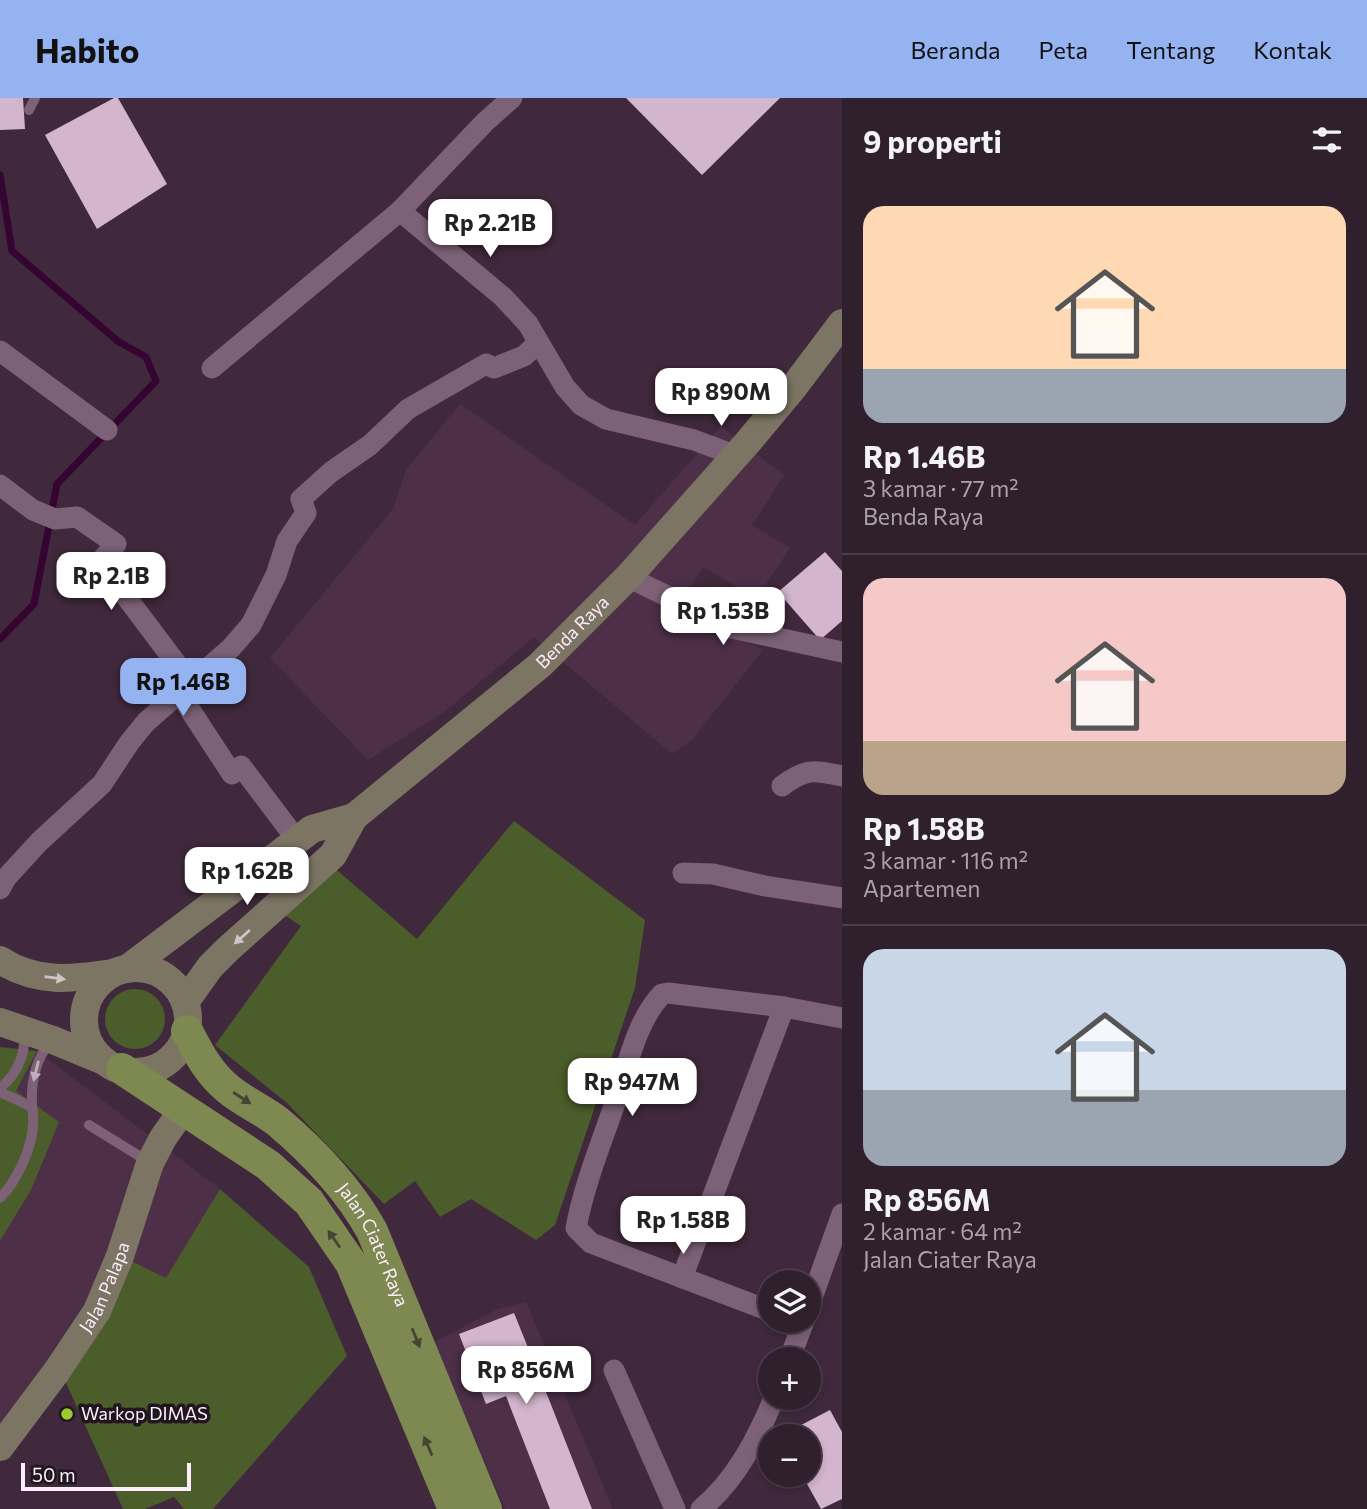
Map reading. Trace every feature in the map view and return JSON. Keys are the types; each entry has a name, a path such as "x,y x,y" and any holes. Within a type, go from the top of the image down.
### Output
{"main road":[{"name":"Jalan Ciater Raya","path":"186,1016 206,1066 228,1088 275,1120 326,1166 361,1211 372,1231 486,1509"},
{"name":"Jalan Ciater Raya","path":"114,1066 268,1165 309,1202 351,1263 454,1509"},
{"path":"183,1111 206,1066"}],"street":[{"path":"212,368 400,211 485,122 512,98"},
{"path":"400,211 503,297 528,324 565,387 581,405 606,419 694,440 734,455"},
{"name":"Benda Raya","path":"186,1016 210,967 333,855 354,817 540,665 628,577 793,388 842,323"},
{"path":"0,889 6,878 39,842 102,784 146,722 231,648 251,625 276,575 287,541 306,513 301,499 331,472 370,445 408,409 486,364 494,368 524,356 538,343"},
{"path":"0,351 107,430"},
{"path":"0,485 33,510 55,519 76,517 116,544 100,562 185,688 232,774 241,766 297,840"},
{"path":"628,577 732,628 842,652"},
{"path":"782,786 800,773 814,771 842,776"},
{"name":"Benda Raya","path":"120,971 312,829 354,817"},
{"path":"683,873 713,874 765,886 842,898"},
{"path":"0,960 34,976 65,980 141,968 155,971 178,989 186,1016 183,1043 165,1063 138,1071 114,1066 54,1040 12,1026"},
{"path":"114,1066 94,1050 84,1021 86,1006 92,993 101,981 120,971"},
{"path":"758,1306 591,1243 576,1227 581,1201 637,1034 657,1000 668,993 784,1007 842,1018"},
{"path":"682,1278 784,1007"},
{"name":"Jalan Palapa","path":"0,1447 57,1371 97,1311 120,1256 150,1163 163,1138 183,1111"},
{"path":"821,1271 842,1214"},
{"path":"614,1370 674,1509"},
{"path":"701,1509 717,1495 745,1457 768,1410"}],"lane":[{"path":"29,110 35,98"},
{"path":"12,1026 25,1045 23,1055 12,1075 0,1090 32,1107"},
{"path":"0,1198 30,1144 34,1122 34,1079 44,1049 54,1040"},
{"path":"89,1125 150,1163"}],"shaded area":[{"path":"460,404 635,525 721,426 784,475 752,525 790,548 756,599 704,567 676,608 763,650 693,739 672,754 534,637 444,712 368,760 270,658 393,509 406,470"},
{"path":"37,1051 220,1189 166,1279 125,1258 0,1453 0,1241 31,1190 15,1091"},
{"path":"526,1302 613,1509 505,1509 434,1342 498,1309"}],"green space":[{"path":"514,821 645,920 635,988 555,1225 536,1240 471,1199 440,1217 415,1181 384,1204 287,1103 215,1045 301,926 280,912 332,866 417,939"},
{"path":"135,989 152,994 160,1002 165,1019 160,1036 152,1044 135,1049 118,1044 110,1036 105,1019 110,1002 118,994"},
{"path":"0,1047 37,1051 16,1091 59,1122 31,1190 0,1241"},
{"path":"220,1189 309,1267 347,1356 213,1509 184,1509 174,1497 145,1509 123,1509 62,1374 125,1258 166,1278"}],"building":[{"path":"0,98 23,98 25,129 0,130"},
{"path":"118,98 167,184 97,229 45,135"},
{"path":"626,98 780,98 702,175"},
{"path":"825,552 842,571 842,621 820,640 778,592"},
{"path":"514,1313 592,1509 550,1509 506,1396 486,1404 459,1334"},
{"path":"830,1410 842,1432 842,1499 821,1509 809,1487 821,1487 821,1424 803,1424"}],"waterway":[{"path":"0,175 12,251 119,342 146,357 156,381 57,484 34,604 0,639"}],"place":[{"name":"Warkop DIMAS","path":"67,1414"}]}
